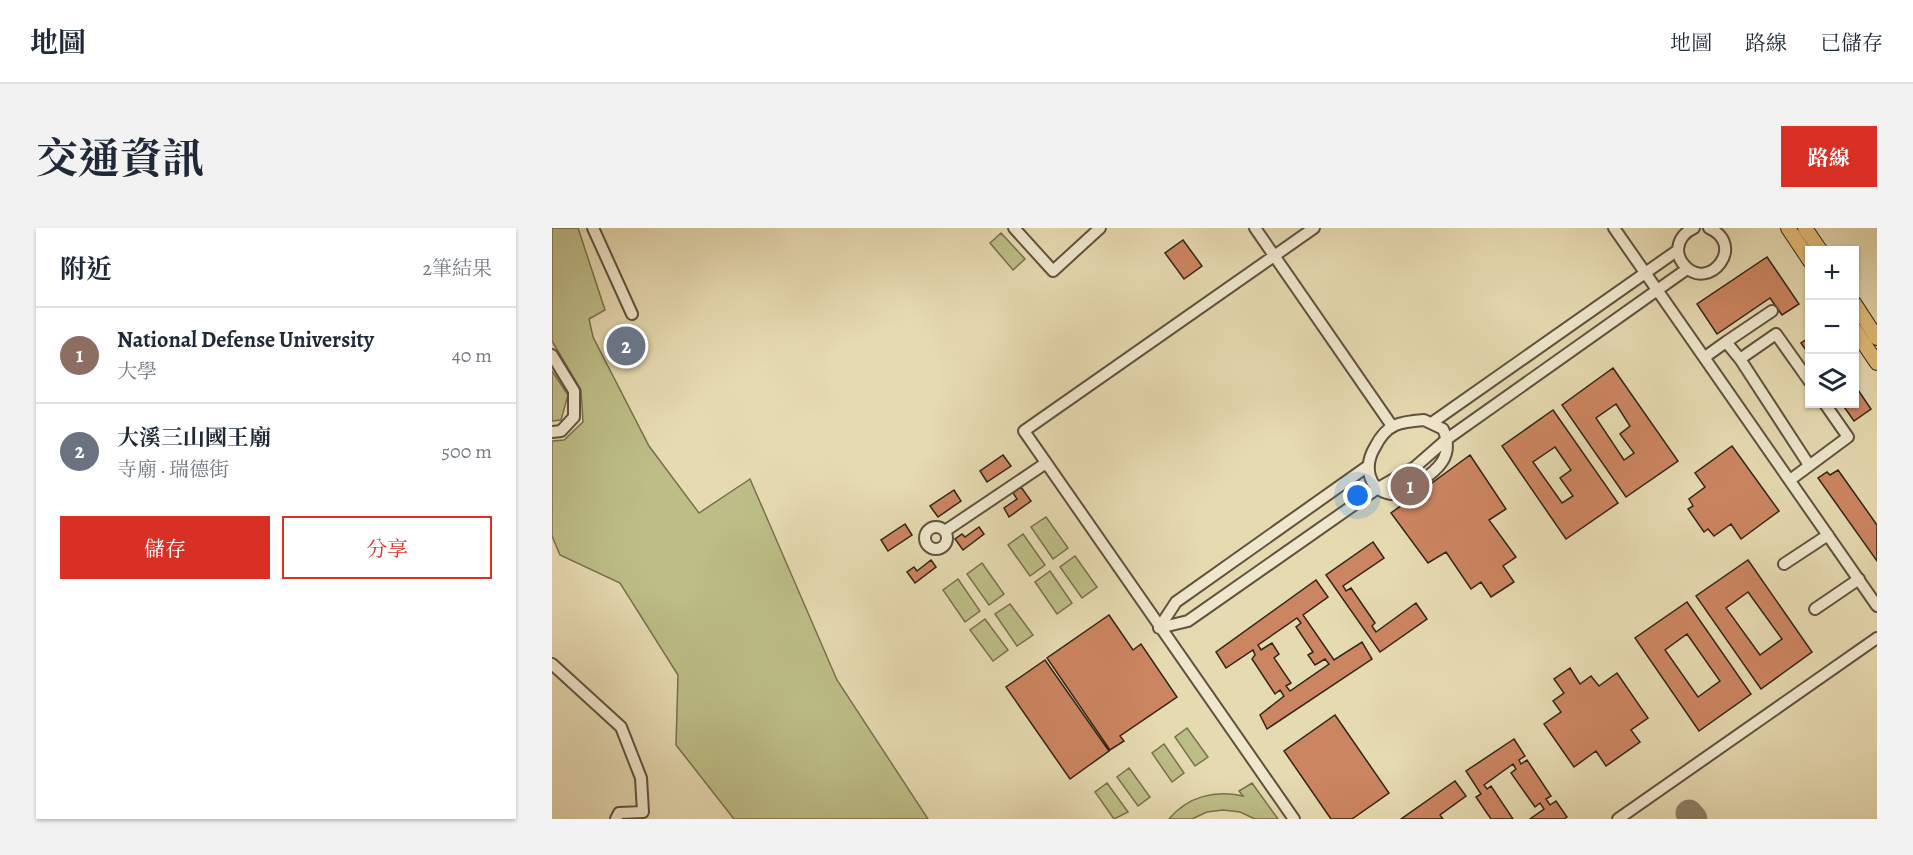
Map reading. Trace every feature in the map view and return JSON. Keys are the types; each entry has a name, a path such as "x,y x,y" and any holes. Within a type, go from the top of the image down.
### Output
{"main road":[{"path":"1788,228 1805,255"},
{"path":"1805,228 1817,246"},
{"path":"1859,311 1877,338"},
{"path":"1859,336 1877,363"}],"street":[{"path":"593,228 632,314"},
{"path":"1014,228 1053,271 1101,228"},
{"path":"1255,228 1392,426"},
{"path":"1294,819 1024,431 1314,228"},
{"path":"1614,228 1877,606"},
{"path":"1694,228 1680,240 1678,250 1681,261 1687,269 1697,273 1707,273 1717,268 1723,260 1725,250 1723,239 1716,231 1709,228"},
{"path":"1433,422 1678,250"},
{"path":"1159,628 1188,621 1378,488 1415,466 1447,439 1687,269"},
{"path":"1705,357 1772,311"},
{"path":"1740,359 1776,334 1805,376"},
{"path":"1726,342 1740,359 1809,465"},
{"path":"552,355 574,391 574,417 561,431 552,432"},
{"path":"1790,480 1848,437 1828,408"},
{"path":"1402,421 1433,422 1443,429 1447,439 1447,454 1440,467 1404,492 1392,494 1378,488 1370,479 1368,466 1371,453 1379,438 1392,426 1402,421"},
{"path":"945,531 1046,463"},
{"path":"1159,628 1176,602 1368,466"},
{"path":"1784,564 1828,535"},
{"path":"1815,609 1859,579"},
{"path":"1618,819 1877,638"},
{"path":"552,664 621,728 641,778 645,815 619,813 616,819"}],"green space":[{"path":"552,228 578,228 605,310 589,319 593,337 649,446 699,513 750,479 837,680 928,819 734,819 676,745 678,675 620,583 560,555 552,536 552,441 564,440 583,422 581,390 552,341"},
{"path":"1001,233 1025,259 1013,270 990,243"},
{"path":"552,371 568,395 561,420 552,421"},
{"path":"1046,517 1068,548 1053,559 1031,527"},
{"path":"1023,534 1045,565 1030,576 1008,545"},
{"path":"1075,556 1097,587 1082,598 1060,567"},
{"path":"982,563 1004,594 989,605 967,574"},
{"path":"1050,571 1072,603 1057,614 1035,582"},
{"path":"958,579 980,611 965,622 943,590"},
{"path":"1010,604 1033,635 1017,646 995,614"},
{"path":"985,619 1008,650 993,661 970,630"},
{"path":"1187,728 1208,757 1195,766 1175,737"},
{"path":"1164,744 1184,773 1172,782 1152,753"},
{"path":"1129,768 1150,797 1138,806 1117,777"},
{"path":"1107,783 1128,812 1114,819 1095,792"},
{"path":"1252,783 1278,819 1255,819 1240,812 1223,810 1207,812 1192,819 1169,819 1176,811 1193,800 1222,794 1243,796 1239,791"}],"building":[{"path":"1183,240 1202,266 1184,279 1165,253"},
{"path":"1767,257 1799,304 1782,315 1770,298 1717,334 1697,304"},
{"path":"629,326 644,355 621,366 608,336"},
{"path":"1613,368 1678,461 1626,497 1562,405","holes":["1616,404 1630,426 1620,434 1634,453 1624,460 1596,418"]},
{"path":"1859,391 1871,409 1854,421 1845,408 1859,408"},
{"path":"1553,410 1618,503 1566,539 1502,446","holes":["1555,447 1571,470 1560,478 1573,496 1562,503 1533,462"]},
{"path":"1732,446 1779,511 1741,539 1731,524 1714,536 1708,529 1704,532 1688,509 1693,506 1689,499 1705,487 1695,473"},
{"path":"1003,455 1011,466 987,482 980,471"},
{"path":"1470,455 1506,509 1489,520 1516,557 1503,566 1514,582 1491,597 1481,582 1471,589 1446,552 1428,563 1391,513"},
{"path":"1838,470 1877,525 1877,561 1818,478 1827,472 1830,475"},
{"path":"1021,487 1031,501 1009,517 1004,508 1017,499 1013,493"},
{"path":"954,490 961,501 938,517 930,506"},
{"path":"905,524 912,535 888,551 881,540"},
{"path":"979,527 984,534 963,550 955,539 962,534 965,537"},
{"path":"1373,542 1384,558 1343,586 1346,591 1351,588 1375,623 1372,626 1376,632 1416,603 1427,619 1380,652 1326,575"},
{"path":"931,560 936,567 915,583 907,572 914,567 917,571"},
{"path":"1748,560 1812,652 1761,689 1696,596","holes":["1748,592 1782,639 1760,655 1726,608"]},
{"path":"1316,580 1328,597 1303,615 1334,660 1362,642 1372,659 1267,729 1260,715 1284,696 1280,690 1275,694 1252,659 1255,655 1253,650 1226,668 1216,652","holes":["1297,618 1301,623 1296,627 1313,652 1308,655 1315,665 1325,659 1329,664 1290,691 1286,686 1291,683 1274,658 1279,654 1272,643 1261,650 1258,645"]},
{"path":"1687,602 1751,694 1699,731 1635,638","holes":["1687,634 1720,681 1698,697 1665,650"]},
{"path":"1109,615 1133,650 1141,644 1177,697 1120,736 1124,741 1110,750 1047,658"},
{"path":"1045,660 1109,751 1070,779 1006,687"},
{"path":"1570,668 1580,684 1591,676 1599,686 1617,673 1648,718 1631,730 1640,742 1606,766 1596,751 1574,767 1544,724 1561,712 1553,701 1564,693 1554,679"},
{"path":"1335,715 1389,793 1352,819 1331,819 1284,751"},
{"path":"1514,739 1525,756 1519,760 1521,764 1527,760 1551,796 1546,799 1550,805 1556,801 1567,817 1564,819 1530,819 1544,809 1540,803 1535,807 1511,773 1516,769 1513,764 1484,785 1487,789 1491,786 1513,819 1491,819 1476,797 1481,794 1466,771"},
{"path":"1455,781 1466,796 1440,815 1443,819 1401,819"}],"taxiway":[{"path":"1689,813 1694,819"}],"place":[{"name":"大溪三山國王廟","path":"626,346"},
{"name":"National Defense University","path":"1410,486"}]}
